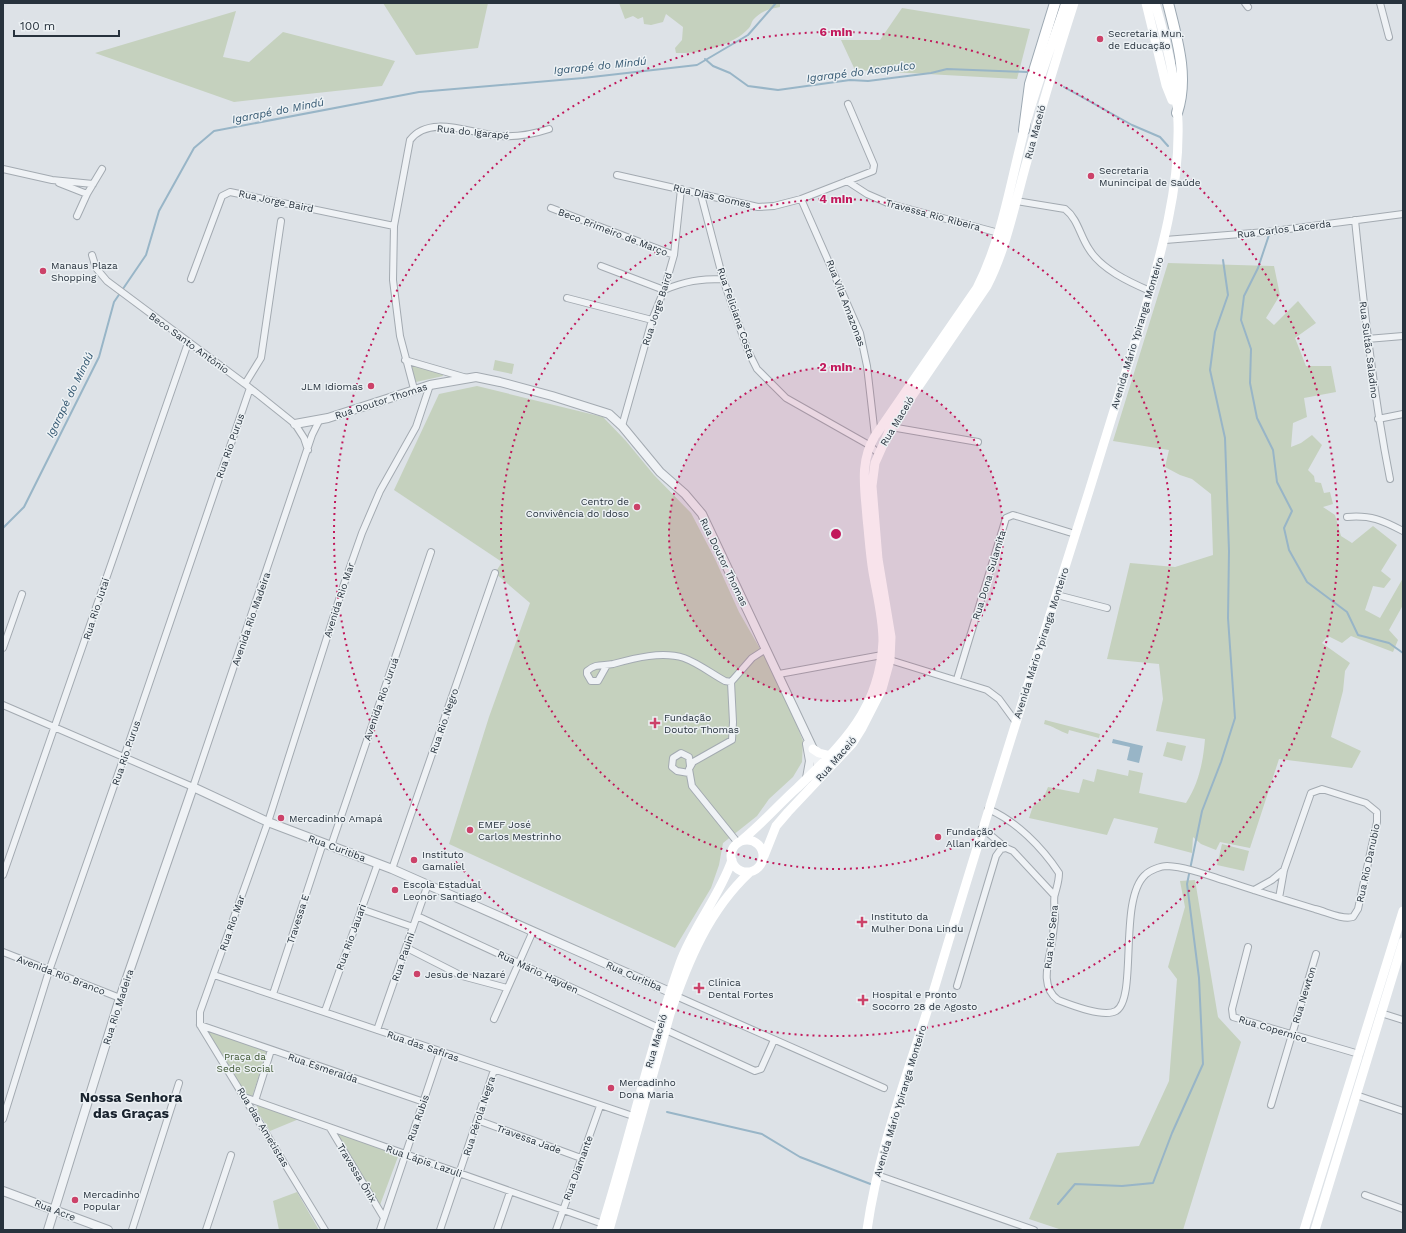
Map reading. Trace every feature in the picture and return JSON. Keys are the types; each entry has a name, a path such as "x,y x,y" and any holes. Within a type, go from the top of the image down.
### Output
{"main road":[{"path":"1024,130 1030,84 1055,3"},
{"name":"Rua Maceió","path":"740,842 763,824 847,738 867,704 876,679 886,658 883,630 872,569 865,494 864,464 869,445 977,288 993,253 1024,130 1066,3"},
{"name":"Rua Maceió","path":"764,856 776,826 852,744 862,728 882,688 886,658 891,637 878,559 872,486 872,476 878,453 891,427 987,286 1000,258 1045,94 1074,3"},
{"path":"1146,3 1166,85 1177,113"},
{"name":"Avenida Mário Ypiranga Monteiro","path":"867,1230 877,1176 902,1088 934,989 1015,721 1057,595 1150,291 1164,240 1177,168 1177,113 1167,50 1155,3"},
{"path":"1168,3 1179,48 1183,87 1177,113"},
{"path":"813,749 819,753 831,756"},
{"path":"753,840 763,851 764,856 761,865 750,872 739,870 732,860 732,851 740,842 753,840"},
{"name":"Rua Maceió","path":"605,1228 633,1116 673,994 690,950 732,860"},
{"name":"Rua Maceió","path":"697,937 733,889 750,872"},
{"path":"1304,1230 1403,912"},
{"path":"1315,1230 1403,942"},
{"name":"Rua Maceió","path":"605,1228 662,1029"}],"street":[{"path":"1380,3 1389,37"},
{"name":"Rua Dias Gomes","path":"617,175 681,189 700,195 763,207 801,199 847,180 871,174 874,166 848,104"},
{"name":"Rua do Igarapé","path":"394,226 407,149 414,134 428,128 443,127 500,136 518,136 549,129"},
{"path":"3,169 52,180 93,184"},
{"path":"77,216 87,194 102,169"},
{"path":"52,180 87,194"},
{"name":"Travessa Rio Ribeira","path":"847,180 866,194 890,204 999,233"},
{"name":"Rua Jorge Baird","path":"622,426 652,320 664,290 674,255 681,189"},
{"name":"Rua Jorge Baird","path":"191,279 222,196 230,192 394,226"},
{"name":"Rua Feliciana Costa","path":"700,195 723,280 748,351 757,369 786,398 869,445 878,453"},
{"name":"Rua Vila Amazonas","path":"801,199 860,333 868,366 875,436"},
{"path":"1016,201 1065,209 1071,214 1088,249 1096,258 1112,271 1136,285 1150,291"},
{"name":"Beco Primeiro de Março","path":"551,208 674,255"},
{"name":"Rua Carlos Lacerda","path":"1164,240 1245,234 1403,214"},
{"name":"Rua Sultão Saladino","path":"1355,220 1367,339 1378,419 1390,479"},
{"name":"Rua Rio Purus","path":"3,1119 49,971 124,757 248,386 261,358 281,221"},
{"path":"394,226 395,303 405,360 414,389"},
{"name":"Beco Santo Antônio","path":"92,255 96,268 107,281 136,305 248,386 295,424"},
{"path":"601,266 664,290 680,282 702,278 723,280"},
{"path":"567,298 652,320"},
{"path":"1367,339 1403,336"},
{"name":"Rua Rio Jutaí","path":"3,875 55,728 132,498 188,343"},
{"name":"Rua Doutor Thomas","path":"405,360 467,378"},
{"name":"Rua Doutor Thomas","path":"295,424 319,420 414,389 476,377 500,382 602,411 615,418 660,472 684,494 702,514 779,674 807,739 813,749 817,759 817,782"},
{"name":"Avenida Rio Mar","path":"268,822 344,584 362,533 380,491 416,427 430,385"},
{"path":"1378,419 1403,414"},
{"name":"Avenida Rio Madeira","path":"193,787 319,420"},
{"path":"295,424 304,438 308,450"},
{"path":"891,427 978,442"},
{"name":"Rua Dona Sulamita","path":"957,680 1004,522 1008,516 1014,514 1075,534"},
{"path":"1347,517 1363,516 1379,519 1403,531"},
{"name":"Avenida Rio Juruá","path":"331,846 431,552"},
{"name":"Rua Rio Negro","path":"392,869 495,573"},
{"path":"3,648 22,594"},
{"path":"1057,595 1107,608"},
{"path":"740,842 692,786 689,770 693,762 732,740 733,722 731,682 752,658 766,649"},
{"path":"607,666 624,661 668,655 685,659 725,681 731,682"},
{"path":"779,674 886,658 987,690 999,699 1015,721"},
{"name":"Rua Curitiba","path":"3,705 193,787 268,822 378,863 428,884 884,1088"},
{"name":"Rua Doutor Thomas","path":"807,739 810,761 807,778"},
{"name":"Rua Rio Madeira","path":"48,1230 120,998 193,787"},
{"name":"Rua Rio Danubio","path":"1181,868 1196,872 1279,898 1340,916 1353,917 1358,909 1377,822 1377,812 1366,803 1322,789 1315,790 1308,797 1284,870 1279,898"},
{"name":"Rua Rio Sena","path":"988,808 1001,814 1030,838 1059,873 1059,880 1054,895 1056,906 1047,968 1047,980 1052,996 1062,1002 1095,1012 1109,1013 1119,1008 1125,989 1129,924 1136,890 1145,875 1156,868 1166,866 1181,868"},
{"name":"Rua Rio Mar","path":"200,1025 200,1012 268,822"},
{"path":"982,828 1006,848 1021,858 1040,882 1054,895"},
{"name":"Travessa E","path":"273,994 323,843"},
{"path":"957,986 996,856 999,851 1006,848"},
{"name":"Rua Rio Jauari","path":"324,1011 378,863"},
{"path":"1254,890 1272,880 1284,870"},
{"name":"Rua Pauini","path":"376,1030 407,948 428,884"},
{"path":"361,909 413,927"},
{"name":"Rua Mário Hayden","path":"417,916 755,1072 760,1070 774,1040"},
{"path":"494,1019 534,931"},
{"name":"Rua Copernico","path":"1248,947 1232,1009 1232,1015 1235,1019 1358,1054"},
{"path":"407,948 462,976 507,988"},
{"name":"Avenida Rio Branco","path":"3,952 120,998"},
{"name":"Rua Newton","path":"1271,1105 1316,954"},
{"name":"Rua das Safiras","path":"214,975 633,1116"},
{"path":"1381,1013 1403,1020"},
{"name":"Rua Esmeralda","path":"200,1025 424,1102"},
{"name":"Rua das Ametistas","path":"200,1025 325,1230"},
{"path":"254,1101 271,1050"},
{"name":"Rua Rubis","path":"380,1230 440,1052"},
{"name":"Rua Pérola Negra","path":"440,1230 494,1070"},
{"path":"132,1230 179,1082"},
{"path":"1356,1095 1403,1111"},
{"name":"Rua Lápis Lazuli","path":"244,1097 563,1210 605,1228"},
{"name":"Rua Diamante","path":"556,1230 600,1106"},
{"name":"Travessa Jade","path":"477,1120 581,1158"},
{"name":"Travessa Ônix","path":"330,1128 384,1218"},
{"path":"206,1230 231,1155"},
{"path":"877,1176 1034,1230"},
{"name":"Rua Acre","path":"3,1191 108,1230"},
{"path":"498,1230 510,1192"},
{"path":"1365,1195 1403,1209"}],"green space":[{"path":"383,3 488,3 478,48 416,55"},
{"path":"619,3 780,3 780,7 759,14 753,20 749,28 734,40 725,44 705,50 676,53 675,48 682,40 683,27 666,14 663,22 651,25 644,24 643,17 638,19 633,16 625,19"},
{"path":"902,8 1030,29 1017,79 855,70 841,40 880,40"},
{"path":"236,11 223,57 249,62 283,32 395,61 382,86 234,102 95,53"},
{"path":"1168,263 1274,266 1280,295 1266,318 1274,325 1298,301 1316,323 1295,338 1306,366 1331,366 1336,392 1304,398 1307,417 1293,423 1291,447 1301,443 1312,435 1322,445 1308,470 1314,476 1315,482 1321,483 1324,493 1330,492 1333,504 1323,507 1335,515 1341,536 1352,543 1373,526 1397,545 1381,571 1391,579 1384,588 1373,586 1365,610 1380,618 1403,578 1403,605 1389,630 1398,640 1393,652 1351,636 1342,643 1328,636 1322,643 1350,663 1345,671 1343,691 1331,737 1361,751 1352,768 1279,759 1250,848 1220,842 1216,850 1201,844 1193,837 1192,853 1154,843 1158,828 1114,818 1107,835 1029,818 1033,806 1043,799 1048,787 1079,793 1083,779 1094,782 1097,769 1128,776 1129,770 1143,773 1139,793 1186,803 1200,772 1205,739 1156,731 1163,699 1159,664 1107,659 1130,563 1175,567 1213,555 1211,494 1192,479 1180,475 1165,467 1169,450 1113,441"},
{"path":"495,360 514,364 512,374 493,370"},
{"path":"411,365 442,372 443,376 416,382"},
{"path":"477,386 603,417 626,441 654,475 691,513 715,559 739,612 781,685 803,741 802,762 793,777 769,799 757,816 723,843 719,865 711,888 675,948 449,844 489,717 530,603 495,573 502,562 394,490 439,394"},
{"path":"1045,720 1100,734 1099,738 1069,730 1068,734 1044,724"},
{"path":"1167,742 1186,746 1182,761 1163,756"},
{"path":"1222,844 1249,851 1244,871 1217,865"},
{"path":"1195,880 1218,1017 1241,1042 1183,1230 1062,1230 1029,1219 1057,1153 1139,1146 1169,1081 1177,979 1168,967 1185,907 1180,881"},
{"name":"Praça da Sede Social","path":"206,1030 267,1051 252,1097 245,1094"},
{"path":"257,1106 299,1119 270,1131 256,1109"},
{"path":"341,1134 399,1154 380,1205 338,1136"},
{"path":"297,1192 319,1230 279,1230 273,1201"}],"water":[{"path":"1113,739 1143,746 1139,763 1127,760 1130,747 1112,743"}],"waterway":[{"name":"Igarapé do Mindú","path":"3,528 24,507 99,357 114,302 146,255 159,211 194,148 214,131 419,92 583,78 697,65 748,35 776,3"},
{"name":"Igarapé do Acapulco","path":"705,59 713,66 730,73 748,86 778,90 850,80 868,81 931,73 947,69 1027,72"},
{"name":"Igarapé do Acapulco","path":"1064,87 1132,125 1160,137 1168,146"},
{"name":"Igarapé do Acapulco","path":"1269,235 1258,268 1244,296 1241,320 1251,349 1250,383 1257,418 1273,450 1277,482 1292,511 1284,528 1289,550 1307,582 1347,612 1358,635 1389,643 1403,653"},
{"path":"1058,1204 1075,1184 1122,1186 1153,1183 1172,1133 1203,1064 1199,978 1187,884 1202,811 1221,762 1235,718 1228,618 1229,551 1225,438 1210,370 1215,332 1228,295 1223,260"},
{"path":"667,1112 762,1134 800,1157 873,1185"}],"place":[{"name":"Secretaria Mun. de Educação","path":"1100,39"},
{"name":"Secretaria Munincipal de Saúde","path":"1091,176"},
{"name":"Manaus Plaza Shopping","path":"43,271"},
{"name":"JLM Idiomas","path":"371,386"},
{"name":"Centro de Convivência do Idoso","path":"637,507"},
{"name":"Fundação Doutor Thomas","path":"655,723"},
{"name":"Mercadinho Amapá","path":"281,818"},
{"name":"EMEF José Carlos Mestrinho","path":"470,830"},
{"name":"Fundação Allan Kardec","path":"938,837"},
{"name":"Instituto Gamaliel","path":"414,860"},
{"name":"Escola Estadual Leonor Santiago","path":"395,890"},
{"name":"Instituto da Mulher Dona Lindu","path":"862,922"},
{"name":"Jesus de Nazaré","path":"417,974"},
{"name":"Clínica Dental Fortes","path":"699,988"},
{"name":"Hospital e Pronto Socorro 28 de Agosto","path":"863,1000"},
{"name":"Mercadinho Dona Maria","path":"611,1088"},
{"name":"Mercadinho Popular","path":"75,1200"}],"district":[{"name":"Nossa Senhora das Graças","path":"131,1106"}]}
